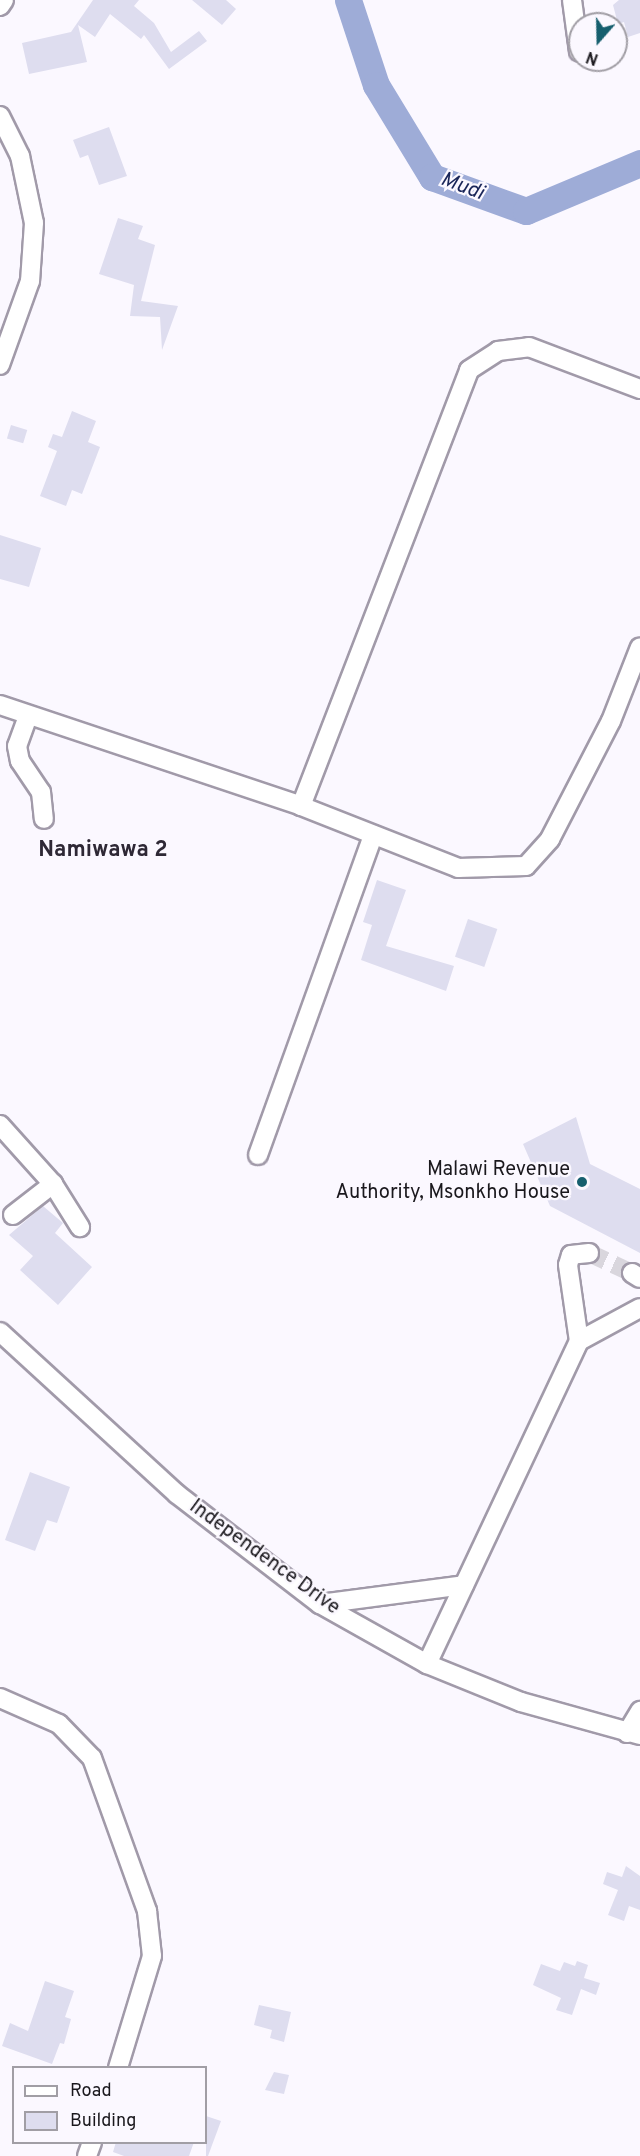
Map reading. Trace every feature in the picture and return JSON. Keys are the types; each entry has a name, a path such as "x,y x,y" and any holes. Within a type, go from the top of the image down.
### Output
{"street":[{"path":"0,6 4,0"},
{"path":"0,117 20,156 34,223 30,281 0,365"},
{"path":"301,806 469,370 498,351 530,347 640,389"},
{"path":"0,705 301,806 458,868 526,866 550,839 611,721 640,647"},
{"path":"28,716 17,746 20,761 41,792 44,819"},
{"path":"258,1155 373,835"},
{"path":"0,1125 53,1184 80,1227"},
{"path":"13,1215 53,1184"},
{"path":"427,1664 579,1341 568,1265 571,1255 589,1253"},
{"path":"579,1341 640,1308"},
{"name":"Independence Drive","path":"0,1332 177,1494 320,1604 427,1664 521,1702 634,1734"},
{"path":"320,1604 464,1585"},
{"path":"0,1698 59,1725 92,1758 147,1911 152,1956 118,2066"},
{"path":"634,1734 640,1711"}],"building":[{"path":"93,0 139,0 134,6 154,23 171,52 199,31 207,41 169,69 144,35 141,39 110,14 95,37 78,25 87,62 29,74 22,43 71,32"},
{"path":"192,0 226,0 236,9 222,25"},
{"path":"619,0 640,0 640,33 628,37 628,12 615,12 613,5"},
{"path":"109,127 127,176 99,185 88,155 80,158 73,140"},
{"path":"118,218 143,226 138,239 155,245 141,301 178,306 162,350 160,317 130,316 134,285 99,274"},
{"path":"72,411 96,421 88,442 100,447 82,494 72,490 66,506 40,496 57,451 48,447 53,434 62,437"},
{"path":"11,425 27,430 23,443 7,438"},
{"path":"0,535 41,548 29,587 0,579"},
{"path":"377,880 406,890 386,946 454,966 446,991 361,960 372,925 363,922"},
{"path":"468,919 497,929 484,967 455,957"},
{"name":"Malawi Revenue Authority, Msonkho House","path":"576,1117 590,1164 640,1189 640,1253 550,1206 523,1144"},
{"path":"43,1206 63,1223 55,1233 92,1267 58,1305 20,1270 33,1256 9,1235"},
{"path":"30,1472 70,1487 57,1523 47,1520 35,1551 5,1540"},
{"path":"626,1866 640,1876 640,1910 629,1906 624,1921 608,1915 618,1890 603,1884 607,1872 622,1877"},
{"path":"577,1961 588,1965 584,1978 600,1983 596,1995 581,1989 572,2015 556,2010 561,1998 533,1985 541,1964 560,1971 564,1962 575,1966"},
{"path":"45,1981 74,1991 65,2017 71,2019 64,2044 60,2043 52,2064 2,2046 10,2023 28,2031"},
{"path":"259,2005 291,2012 284,2042 270,2038 272,2030 254,2025"},
{"path":"274,2072 289,2075 284,2094 265,2090"},
{"path":"207,2116 221,2121 208,2156 206,2156"},
{"path":"115,2144 193,2144 189,2156 124,2156 113,2152"}],"waterway":[{"name":"Mudi","path":"348,0 376,85 432,177 526,211 640,163"}],"tunnel":[{"path":"589,1253 632,1273"}],"place":[{"name":"Malawi Revenue Authority, Msonkho House","path":"582,1182"}],"district":[{"name":"Namiwawa 2","path":"103,851"}]}
